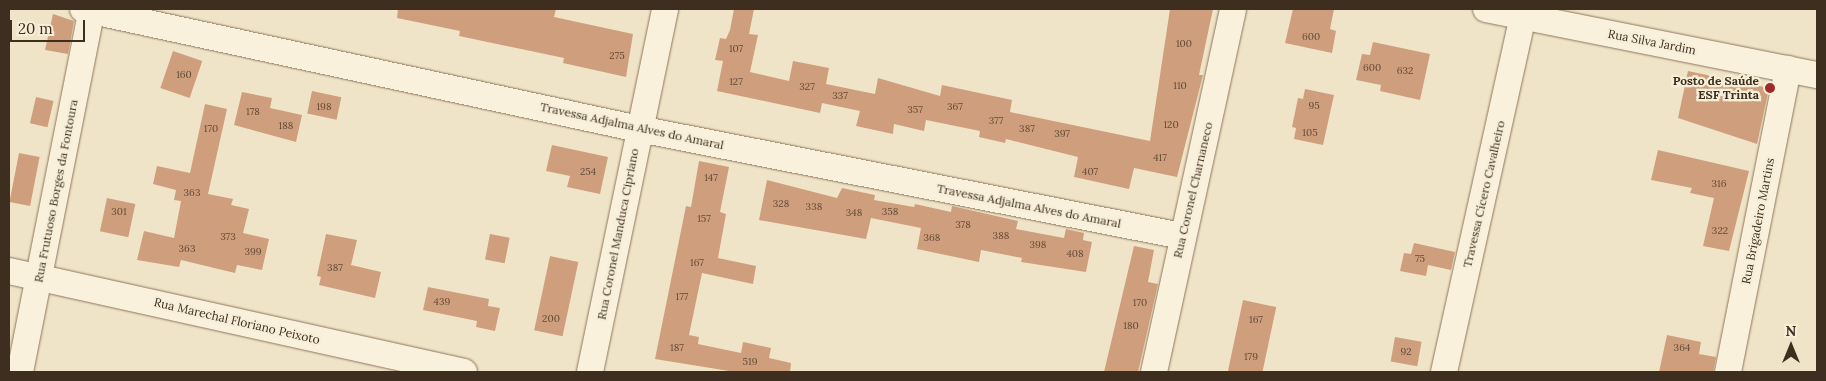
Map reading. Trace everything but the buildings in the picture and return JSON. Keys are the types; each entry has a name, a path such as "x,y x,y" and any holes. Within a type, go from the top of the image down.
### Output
{"street":[{"name":"Travessa Adjalma Alves do Amaral","path":"89,9 639,129 1182,236"},
{"name":"Rua Frutuoso Borges da Fontoura","path":"20,372 89,9"},
{"name":"Rua Coronel Manduca Cipriano","path":"590,372 665,9"},
{"name":"Rua Coronel Charnaneco","path":"1154,372 1182,236 1234,9"},
{"name":"Rua Silva Jardim","path":"1486,9 1817,75"},
{"name":"Travessa Cícero Cavalheiro","path":"1444,372 1523,16"},
{"name":"Rua Brigadeiro Martins","path":"1728,372 1788,69"},
{"name":"Rua Marechal Floriano Peixoto","path":"9,272 39,277 464,372"}],"place":[{"name":"Posto de Saúde ESF Trinta","path":"1770,88"}]}
